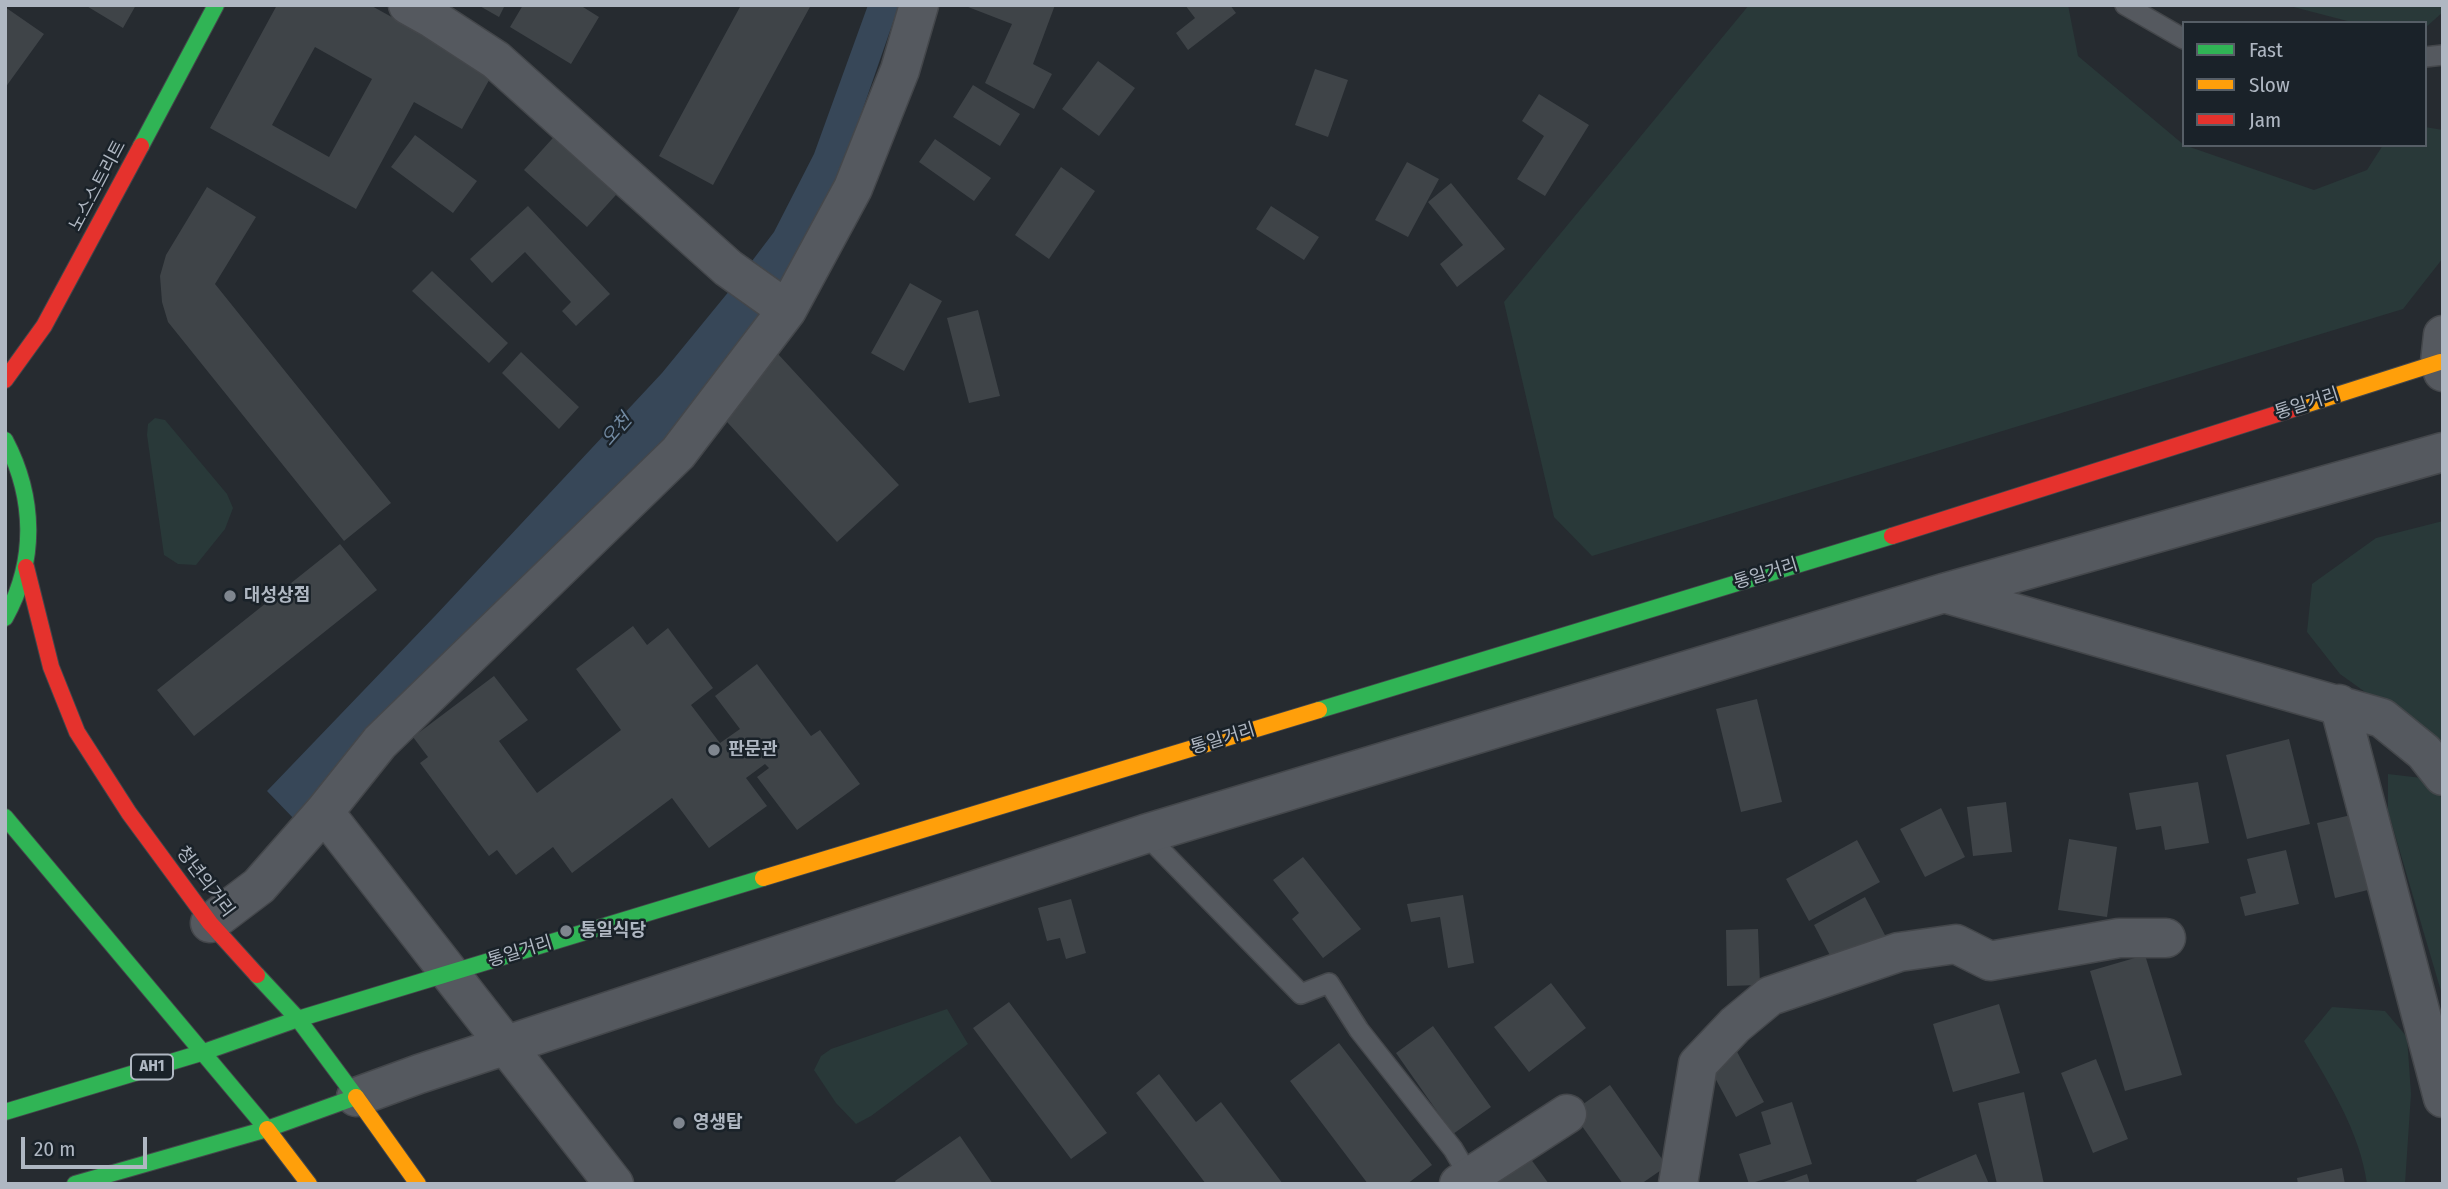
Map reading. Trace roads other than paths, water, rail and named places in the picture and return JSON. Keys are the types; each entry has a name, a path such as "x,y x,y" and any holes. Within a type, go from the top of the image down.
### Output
{"main road":[{"name":"노스스트리트","path":"5,380 44,326 216,5"},
{"name":"통일거리","path":"5,1112 201,1053 298,1019 1928,525 2442,356"},
{"path":"5,440 15,456 29,511 26,567 5,618"},
{"name":"청년의거리","path":"26,567 51,667 77,732 130,813 210,923 298,1019 418,1184"},
{"path":"5,817 267,1129 309,1184"},
{"path":"75,1184 267,1129 356,1097"}],"street":[{"path":"210,923 259,886 324,812 380,742 678,453 781,306 853,188 900,70 919,5"},
{"path":"427,10 496,60 728,268 781,306"},
{"path":"356,1097 1145,834 1944,593 2443,452"},
{"path":"1944,593 2382,718 2424,752 2443,776"},
{"path":"2339,704 2443,1098"},
{"path":"324,812 614,1184"},
{"path":"1678,1184 1698,1064 1735,1025 1770,996 1899,952 1944,945 1956,944 1990,961 2119,938 2166,939"},
{"path":"1464,1180 1567,1114"}],"lane":[{"path":"2125,5 2182,38"},
{"path":"1145,834 1301,993 1329,983 1359,1030 1452,1149 1464,1180"}],"water":[{"name":"오천","path":"868,5 899,5 842,169 795,258 760,315 664,439 406,702 296,821 267,791 662,373 774,232 814,154"}],"place":[{"name":"대성상점","path":"230,596"},
{"name":"판문관","path":"714,750"},
{"name":"통일식당","path":"566,931"},
{"name":"영생탑","path":"679,1123"}]}
